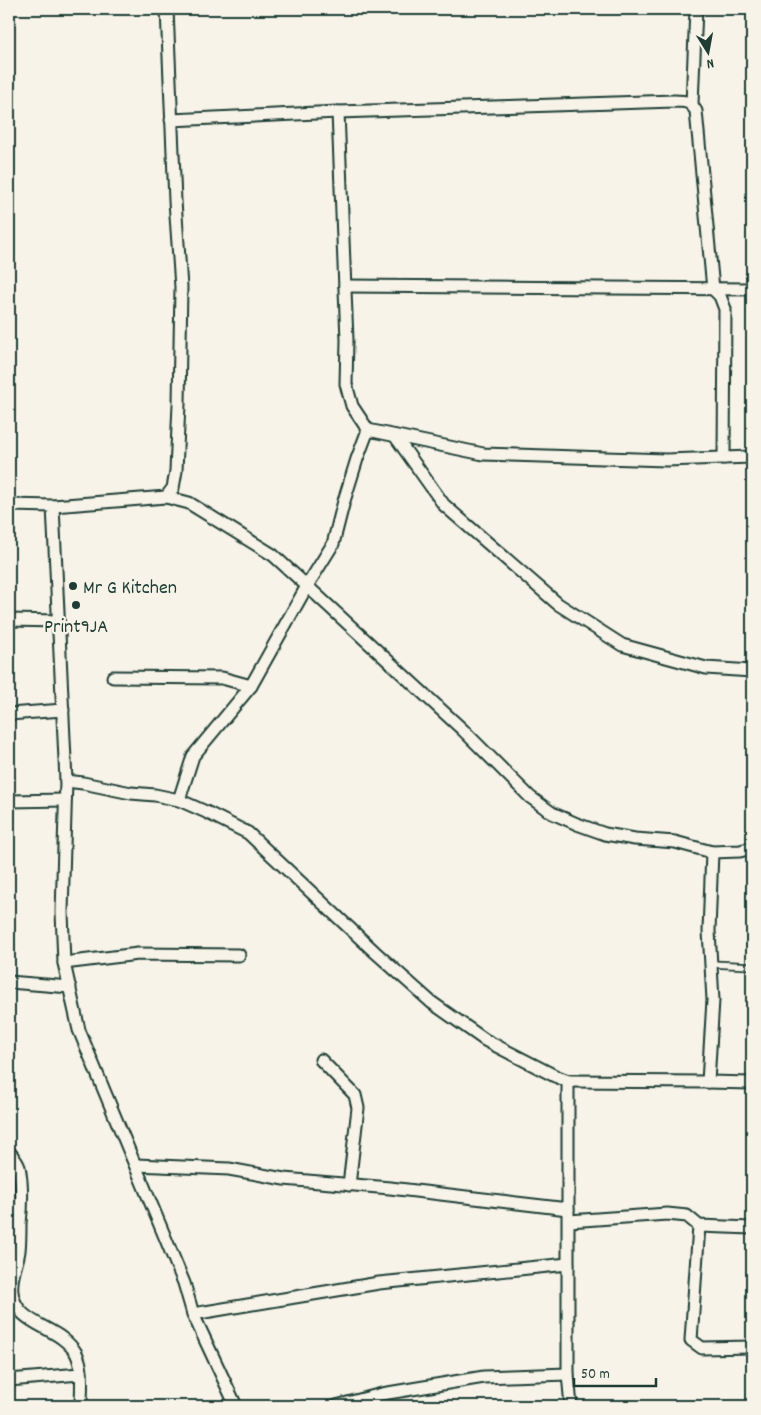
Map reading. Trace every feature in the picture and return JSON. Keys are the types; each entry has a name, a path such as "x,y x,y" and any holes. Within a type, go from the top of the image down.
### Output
{"street":[{"path":"166,497 173,488 176,471 181,297 171,120 168,9"},
{"path":"696,9 692,104 696,111 712,289 720,296 725,309 724,458"},
{"path":"171,120 338,112 674,101 685,101 692,104"},
{"path":"338,112 347,340 346,384 352,406 368,430 483,454 666,460 752,457"},
{"path":"345,286 752,289"},
{"path":"179,800 193,756 250,686 307,586 334,544 344,501 368,430"},
{"path":"395,436 444,505 558,604 622,645 706,668 752,671"},
{"path":"9,505 53,506 166,497 189,503 273,555 463,730 530,797 552,813 605,834 676,842 712,852 740,851 752,848"},
{"path":"53,506 66,781 62,912 64,963 79,1030 184,1283 193,1314 236,1406"},
{"path":"9,620 58,621"},
{"path":"113,677 222,678 250,686"},
{"path":"9,714 62,710"},
{"path":"66,781 179,800 248,833 431,1002 485,1040 555,1076 568,1081 752,1083"},
{"path":"9,801 65,800"},
{"path":"708,1082 713,1000 710,931 712,852"},
{"path":"64,963 138,954 239,955"},
{"path":"9,982 70,987"},
{"path":"321,1060 355,1095 358,1108 350,1185"},
{"path":"568,1081 568,1374 571,1406"},
{"path":"9,1154 19,1165 22,1194 19,1252 12,1278 12,1293 17,1307 26,1317 56,1333 76,1354 80,1374 81,1406"},
{"path":"136,1165 229,1169 284,1179 390,1188 569,1215 668,1214 687,1216 699,1226 752,1228"},
{"path":"699,1226 691,1340 702,1348 752,1347"},
{"path":"193,1314 379,1283 568,1264"},
{"path":"9,1380 80,1374"},
{"path":"336,1406 382,1394 484,1377 568,1374"}],"lane":[{"path":"711,964 752,966"}],"place":[{"name":"Mr G Kitchen","path":"73,586"},
{"name":"Print9JA","path":"76,605"}]}
